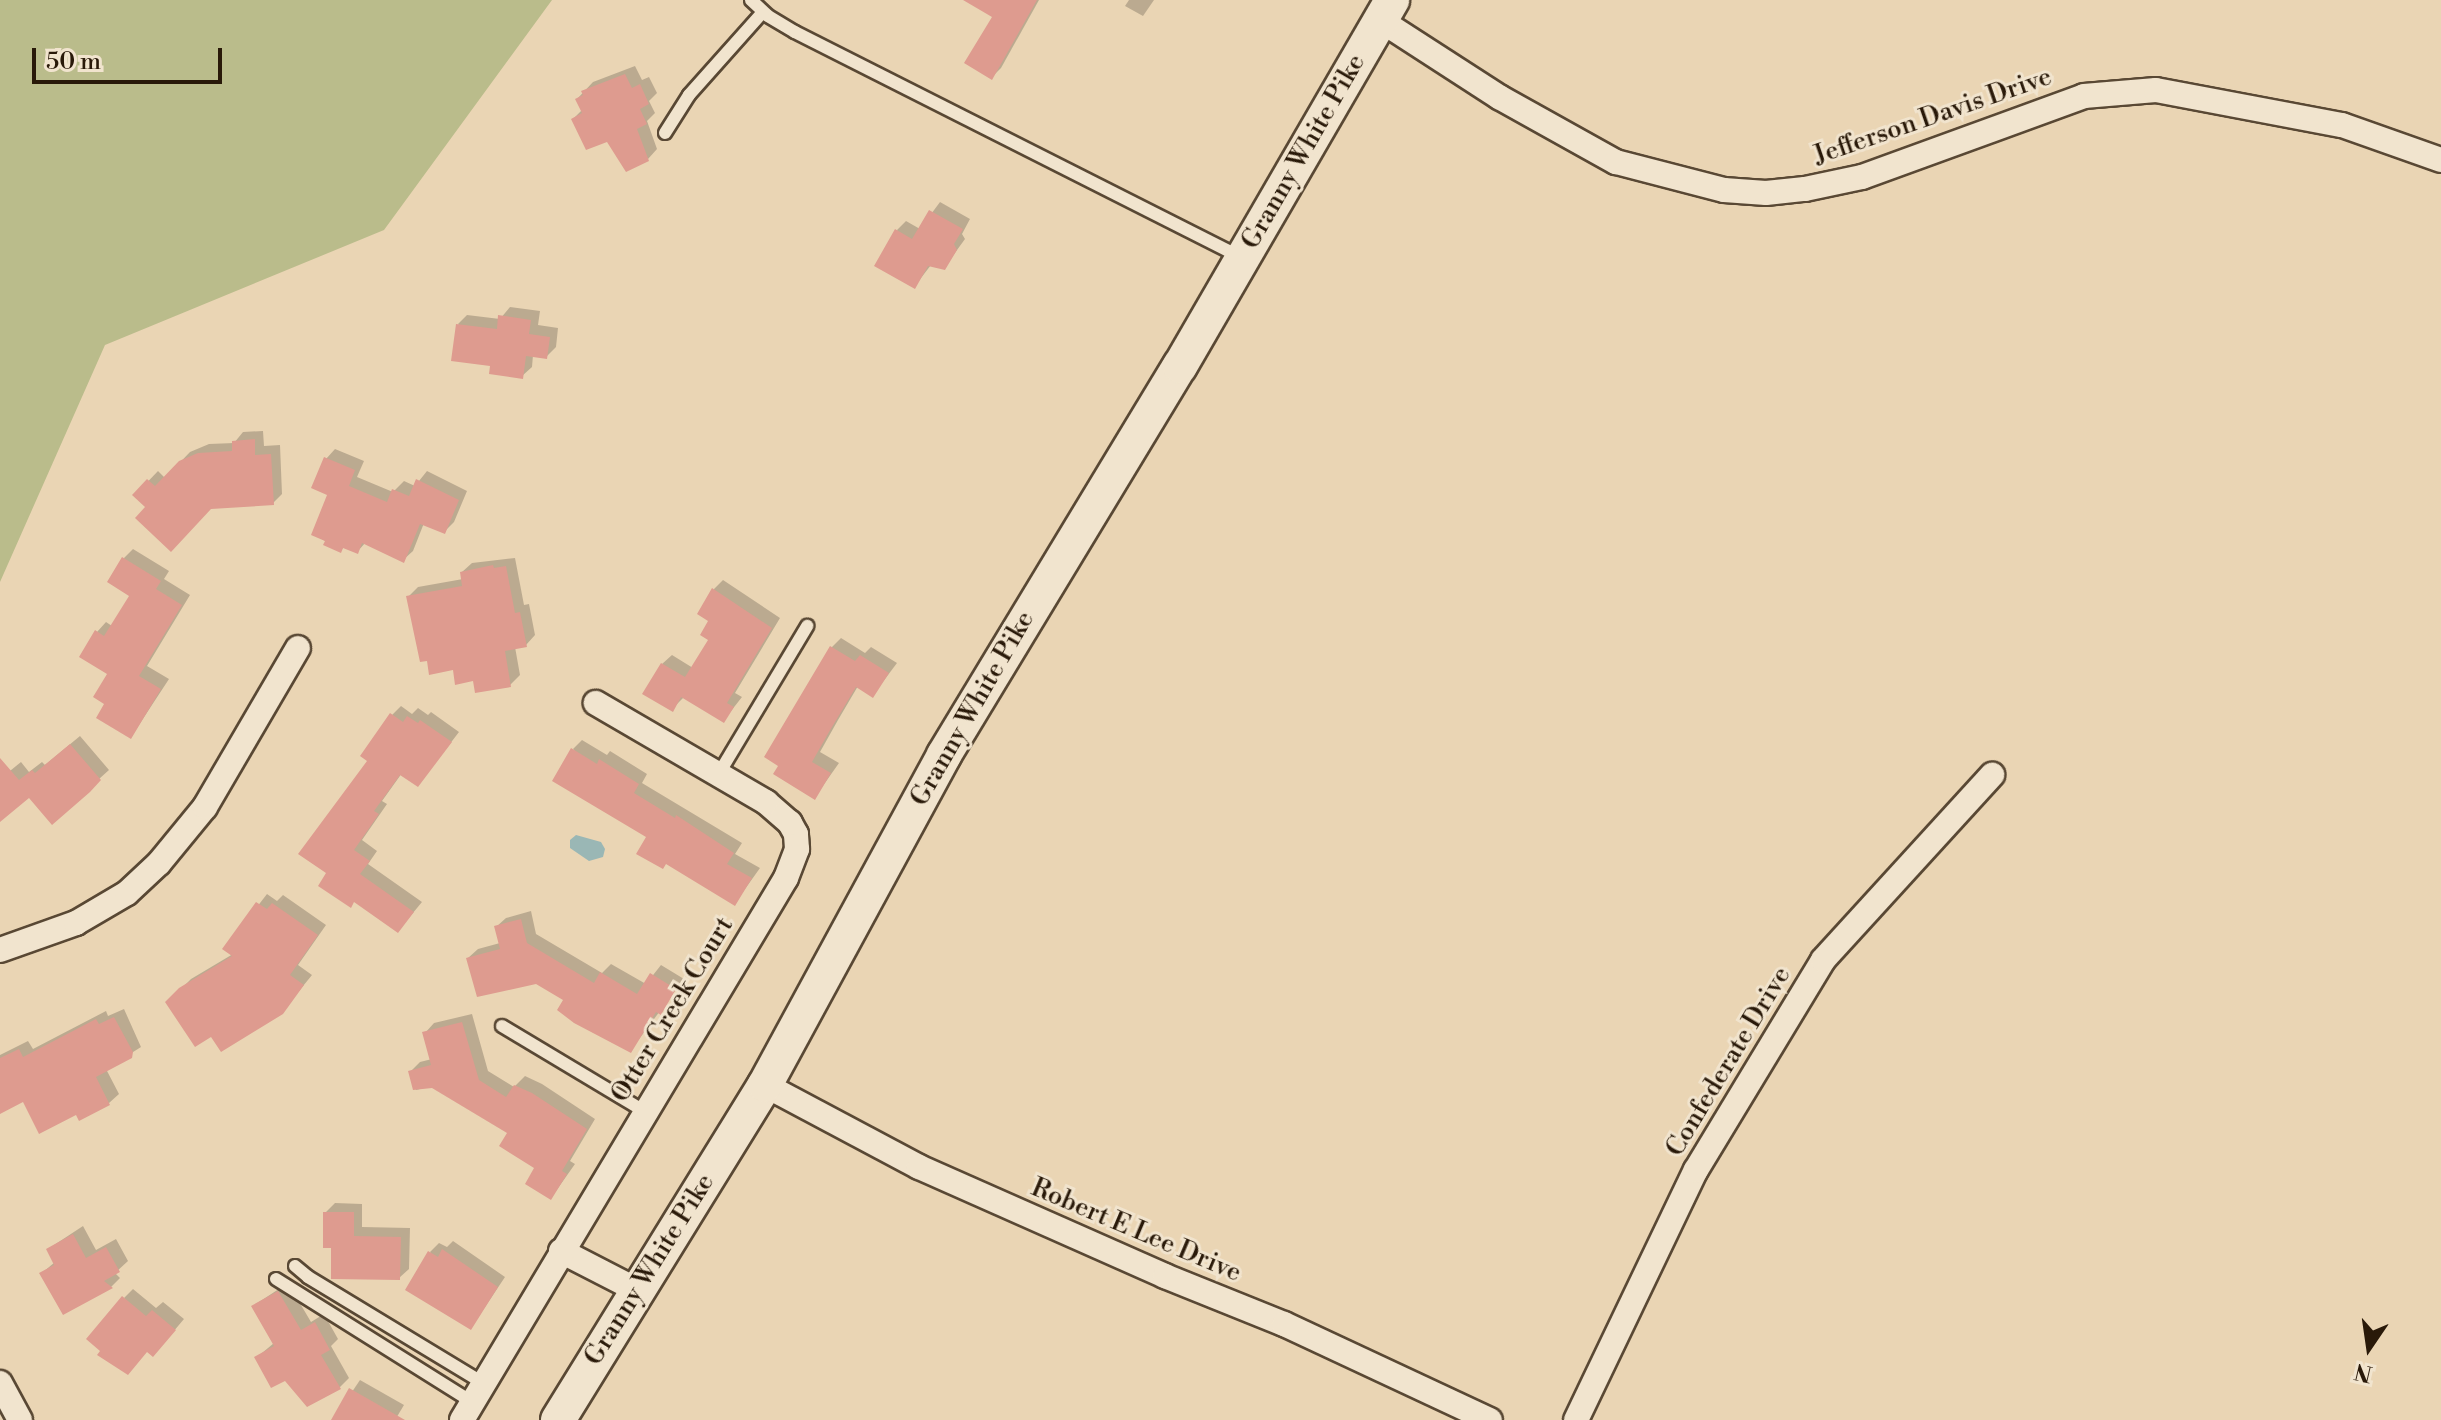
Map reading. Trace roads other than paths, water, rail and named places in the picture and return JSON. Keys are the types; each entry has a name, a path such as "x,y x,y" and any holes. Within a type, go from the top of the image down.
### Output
{"main road":[{"name":"Granny White Pike","path":"558,1420 765,1085 944,755 1244,258 1386,10"}],"street":[{"name":"Jefferson Davis Drive","path":"1386,10 1499,97 1616,162 1724,190 1766,193 1805,189 1862,177 2084,96 2156,90 2342,125 2441,160"},
{"path":"0,950 76,923 127,893 159,863 205,807 298,648"},
{"name":"Otter Creek Court","path":"472,1402 786,878 797,849 796,834 780,812 596,703"},
{"name":"Confederate Drive","path":"1576,1420 1696,1170 1823,960 1992,775"},
{"name":"Robert E Lee Drive","path":"765,1085 919,1167 1151,1270 1284,1324 1490,1420"},
{"path":"561,1251 637,1290"},
{"path":"0,1383 20,1420"}],"lane":[{"path":"751,0 763,12 795,32 1244,258"},
{"path":"665,133 689,95 763,12"},
{"path":"718,775 807,626"},
{"path":"502,1026 644,1111"},
{"path":"295,1266 382,1323 472,1402"},
{"path":"276,1279 373,1337 472,1402"},
{"path":"373,1337 382,1323"}],"water":[{"path":"576,835 601,842 605,849 603,857 589,861 570,848 570,840"}]}
